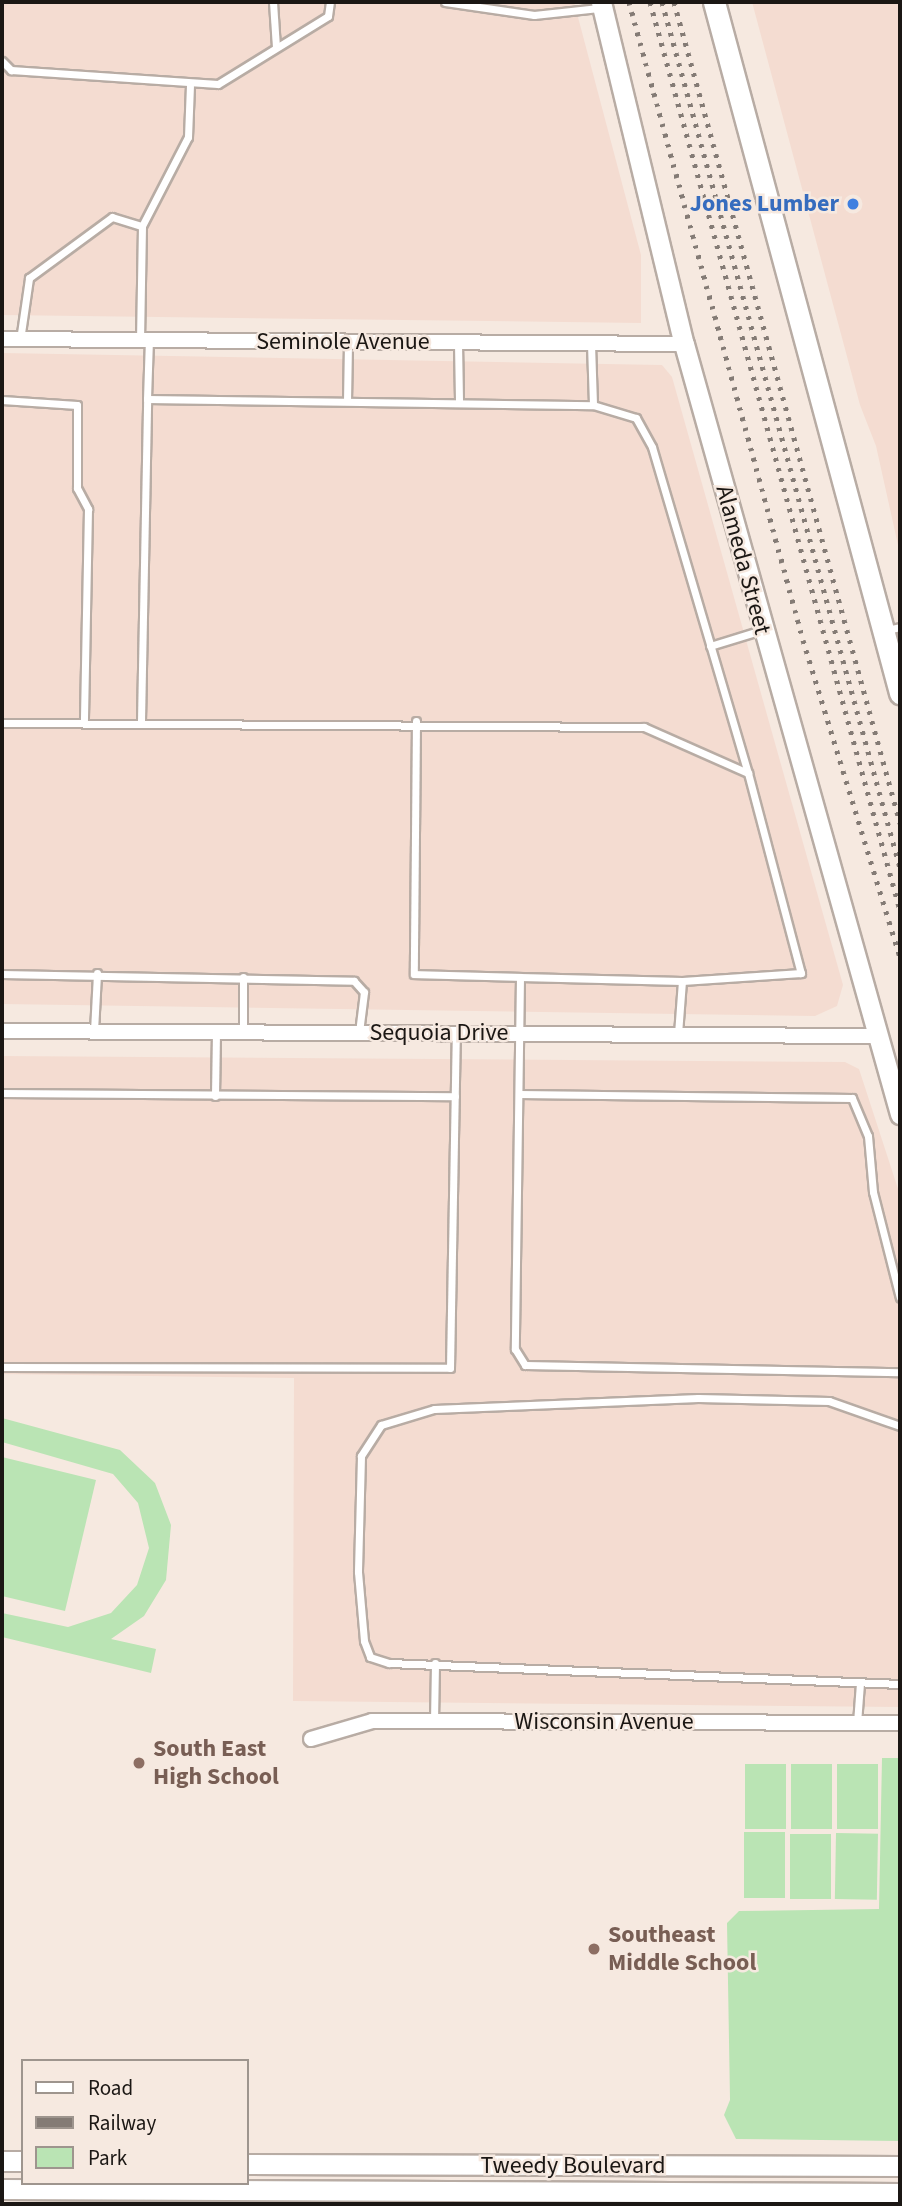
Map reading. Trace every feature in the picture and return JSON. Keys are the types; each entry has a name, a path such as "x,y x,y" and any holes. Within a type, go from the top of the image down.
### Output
{"main road":[{"path":"714,2 891,629 900,693"},
{"name":"Alameda Street","path":"602,4 684,344 762,630 900,1114"},
{"path":"2,2161 21,2161"},
{"name":"Tweedy Boulevard","path":"248,2164 900,2166"},
{"path":"542,2165 543,2199"},
{"name":"Tweedy Boulevard","path":"2,2189 543,2199 697,2199 900,2193"}],"street":[{"name":"Seminole Avenue","path":"2,339 684,344"},
{"name":"Sequoia Drive","path":"2,1031 876,1036"},
{"name":"Wisconsin Avenue","path":"311,1739 372,1721 900,1723"}],"lane":[{"path":"273,2 276,47"},
{"path":"2,61 11,70 135,74 155,84 218,84 328,16 330,2"},
{"path":"445,2 534,15 602,4"},
{"path":"141,721 148,399 142,226 188,137 190,86"},
{"path":"20,340 29,278 113,217 142,226"},
{"path":"347,401 348,342"},
{"path":"458,343 459,403"},
{"path":"591,344 593,405"},
{"path":"148,399 593,405 636,418 652,447 748,773 801,973 682,981 414,974 416,721"},
{"path":"2,400 77,405 77,488 88,509 84,722"},
{"path":"710,646 762,630"},
{"path":"2,723 416,721 644,727 748,773"},
{"path":"94,1031 97,973"},
{"path":"2,974 97,973 243,977 362,984 359,1033"},
{"path":"243,977 243,1032"},
{"path":"520,977 515,1349 525,1366 900,1372"},
{"path":"678,1034 682,981"},
{"path":"215,1096 216,1032"},
{"path":"2,1367 450,1368 456,1033"},
{"path":"2,1093 455,1096"},
{"path":"519,1094 852,1098 863,1115 873,1192 900,1298"},
{"path":"900,1426 829,1401 698,1398 434,1409 382,1425 361,1457 358,1572 364,1641 370,1657 389,1663 900,1684"},
{"path":"434,1721 435,1663"},
{"path":"857,1723 859,1683"}],"shaded area":[{"path":"2,2 574,2 641,255 641,323 2,315"},
{"name":"Jones Lumber","path":"752,2 900,2 900,554 876,446 860,405"},
{"path":"2,353 662,365 672,377 843,985 837,1006 815,1016 2,1004"},
{"path":"2,1056 845,1062 859,1069 900,1195 900,1707 293,1701 294,1378 2,1374"}],"green space":[{"path":"2,1418 120,1450 155,1483 171,1525 166,1580 144,1616 111,1639 156,1649 151,1673 2,1637 2,1613 68,1627 111,1613 137,1585 149,1548 138,1503 113,1474 2,1442"},
{"path":"2,1457 96,1480 65,1611 2,1596"},
{"path":"882,1758 900,1758 900,2141 736,2139 724,2115 730,2100 727,1923 739,1911 879,1909"},
{"path":"745,1764 786,1764 786,1829 745,1829"},
{"path":"791,1764 832,1764 832,1829 791,1829"},
{"path":"837,1764 878,1764 878,1829 837,1829"},
{"path":"744,1832 785,1832 785,1898 744,1898"},
{"path":"836,1833 878,1834 877,1900 835,1899"},
{"path":"790,1834 831,1834 831,1899 790,1899"}],"railway":[{"path":"629,2 803,640 900,958"},
{"path":"650,2 900,910"},
{"path":"662,2 900,868"},
{"path":"674,2 900,823"}],"place":[{"name":"Jones Lumber","path":"853,204"},
{"name":"South East High School","path":"139,1763"},
{"name":"Southeast Middle School","path":"594,1949"}]}
